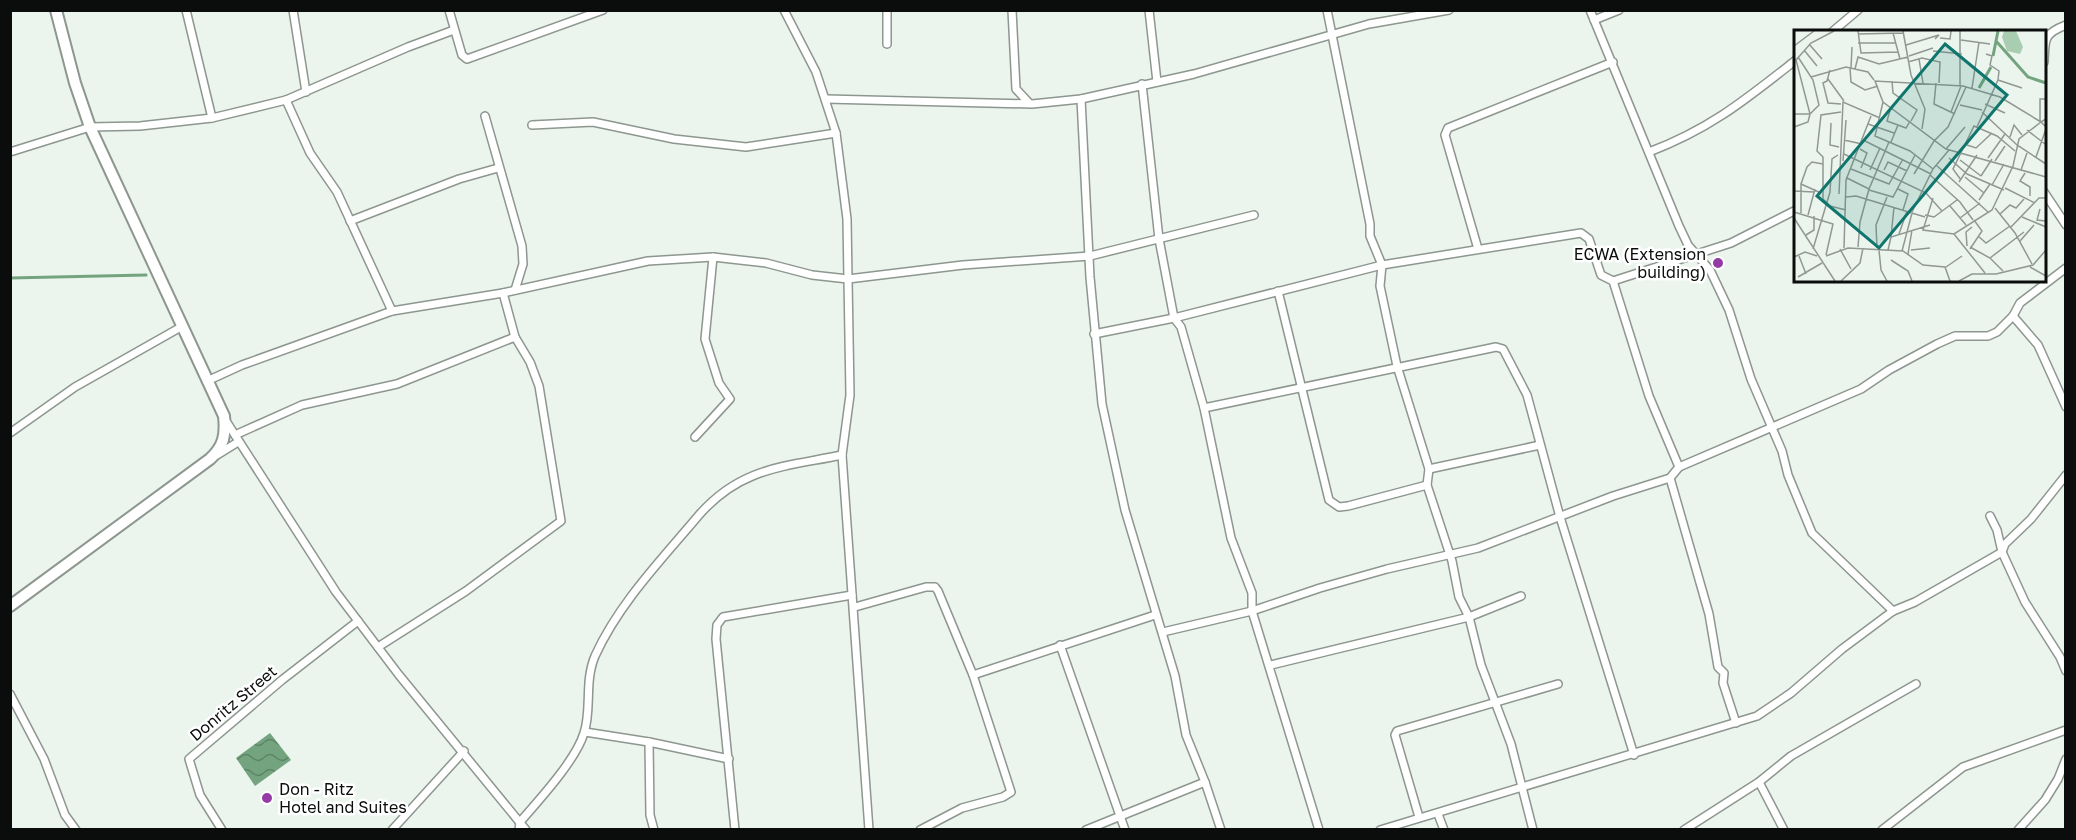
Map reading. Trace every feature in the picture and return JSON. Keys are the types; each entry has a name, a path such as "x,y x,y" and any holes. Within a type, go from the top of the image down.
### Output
{"street":[{"path":"56,10 75,83 90,127 181,327 237,439 317,564 358,621 464,751 519,826 526,830"},
{"path":"186,10 212,118"},
{"path":"293,10 306,92"},
{"path":"449,10 462,55 470,58 603,10"},
{"path":"784,10 816,72 826,99 836,133 847,219 850,395 842,455 852,595 855,607 869,830"},
{"path":"886,44 887,10"},
{"path":"1012,10 1016,88 1032,104"},
{"path":"1149,10 1157,82"},
{"path":"1327,10 1370,224 1370,236 1382,265 1380,286 1397,366 1429,469 1427,485 1450,555 1459,597 1469,617 1481,665 1511,744 1533,830"},
{"path":"826,99 1032,104 1081,99 1282,51 1331,34 1449,10"},
{"path":"1590,10 1679,226 1688,245 1710,270 1729,310 1738,345 1769,427 1782,451 1788,475 1812,533 1893,611"},
{"path":"1594,20 1619,10"},
{"path":"1834,30 1858,10"},
{"path":"2046,38 2051,31 2066,25"},
{"path":"10,152 90,127 140,126 212,118 285,100 408,47 454,30"},
{"path":"1478,249 1445,135 1448,128 1613,62"},
{"path":"1649,152 1710,125 1794,62"},
{"path":"1142,84 1159,239 1174,318 1181,327 1204,408 1231,538 1252,592 1252,611 1319,830"},
{"path":"1081,99 1094,334 1106,424 1125,510 1175,676 1186,735 1221,830"},
{"path":"285,100 299,132 337,192 392,311"},
{"path":"485,116 522,246 523,264 514,290"},
{"path":"532,125 600,123 674,139 746,147 836,133"},
{"path":"350,220 459,179 498,168"},
{"path":"2046,195 2066,225"},
{"path":"1094,334 1174,318 1382,265 1581,233 1588,239 1597,269 1601,275 1613,281 1731,243 1794,211"},
{"path":"207,381 242,364 392,311 503,293 648,261 713,257 766,263 812,275 848,279 963,265 1090,256 1254,215"},
{"path":"695,437 730,399 719,383 705,339 713,257"},
{"path":"1163,632 1252,611 1320,588 1478,548 1670,478 1679,467 1861,389 1889,370 1937,344 1955,336 1988,336 1997,332 2013,316 2020,303 2066,268"},
{"path":"1613,281 1649,396 1679,467"},
{"path":"1278,291 1300,387 1329,500 1332,504 1348,506 1427,485"},
{"path":"378,647 466,591 561,521 538,386 530,362 515,337 503,293"},
{"path":"2013,316 2038,345 2066,407"},
{"path":"10,433 75,387 181,327"},
{"path":"10,606 237,439 302,405 397,384 515,337"},
{"path":"1204,408 1397,366 1496,347 1503,349 1527,395 1560,517 1634,755"},
{"path":"210,459 218,451 225,437 224,416"},
{"path":"1429,469 1540,445"},
{"path":"519,826 549,788 585,732 588,684 594,658 609,628 712,500 743,478 842,455"},
{"path":"1380,830 1737,723 1772,707 1893,611 1916,602 2002,552 2005,544 2031,519 2066,475"},
{"path":"1670,478 1709,614 1718,667 1724,673 1723,683 1737,723"},
{"path":"1990,516 1997,530 2002,552 2025,602 2060,657 2066,671"},
{"path":"855,607 926,587 935,587 973,675 1011,792 1003,797 962,808 920,830"},
{"path":"735,830 716,639 717,625 723,617 852,595"},
{"path":"1270,665 1469,617 1521,596"},
{"path":"973,675 1155,615"},
{"name":"Donritz Street","path":"222,830 200,795 189,759 290,673 358,621"},
{"path":"1060,645 1125,830"},
{"path":"1419,817 1395,735 1396,730 1558,684"},
{"path":"1684,830 1759,782 1791,756 1916,684"},
{"path":"10,694 44,759 65,815 76,830"},
{"path":"1882,830 1963,767 2066,730"},
{"path":"585,732 650,742 729,759"},
{"path":"650,742 650,815 654,830"},
{"path":"392,830 464,751"},
{"path":"2018,830 2045,800 2066,759"},
{"path":"1086,830 1205,782"},
{"path":"1759,782 1784,830"},
{"path":"1438,814 1444,830"},
{"path":"2025,820 2025,830"}],"water":[{"path":"270,733 291,760 255,786 236,758"}],"waterway":[{"path":"10,278 146,275"}],"place":[{"name":"ECWA (Extension building)","path":"1718,263"},
{"name":"Don - Ritz Hotel and Suites","path":"267,798"}]}
